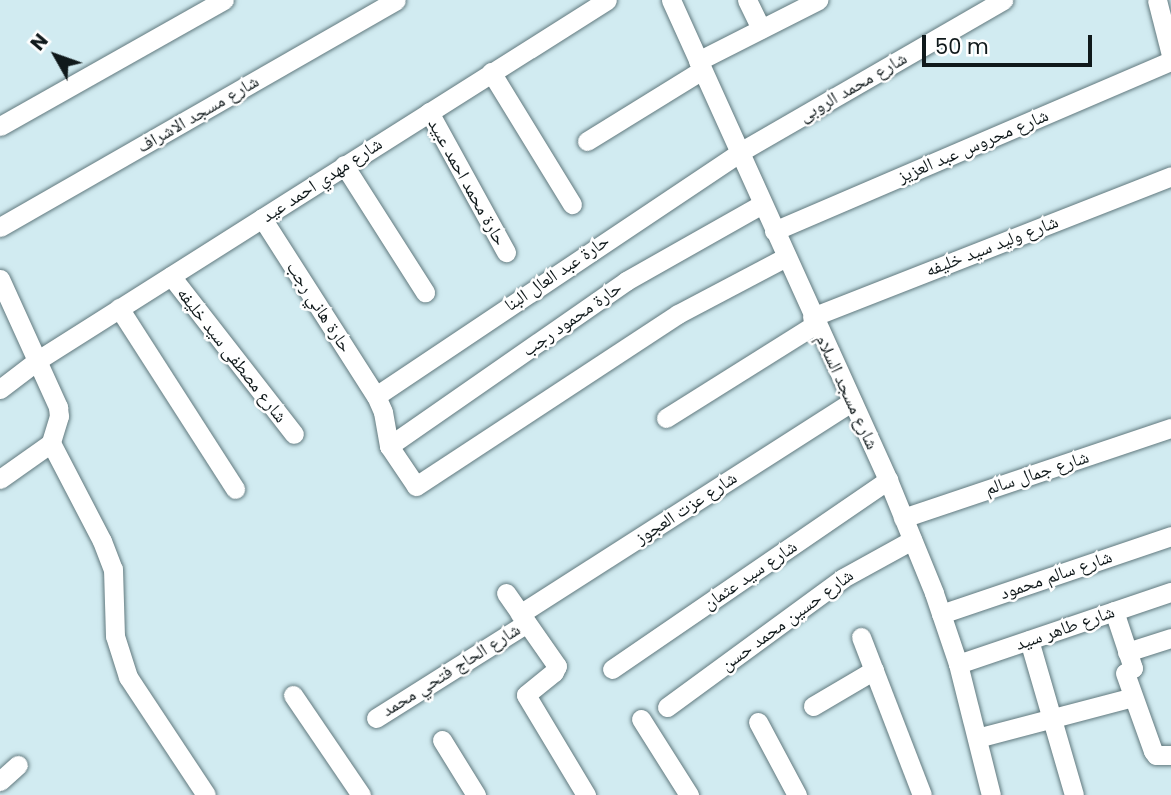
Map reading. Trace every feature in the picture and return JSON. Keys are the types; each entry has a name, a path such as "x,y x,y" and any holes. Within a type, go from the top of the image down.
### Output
{"street":[{"path":"0,126 224,0"},
{"name":"شارع مسجد الاشراف","path":"0,227 396,0"},
{"name":"شارع مهدي احمد عيد","path":"0,389 38,360 607,0"},
{"name":"شارع مسجد السلام","path":"671,0 888,481 912,540 958,664 991,795"},
{"path":"747,0 761,29"},
{"path":"587,141 700,65 761,29 818,0"},
{"name":"شارع محمد الروبى","path":"740,152 1003,0"},
{"path":"1163,9 1171,55"},
{"name":"شارع محروس عبد العزيز","path":"774,231 1171,61"},
{"path":"491,72 572,204"},
{"name":"حارة محمد احمد عبيد","path":"429,112 506,252"},
{"name":"حارة عبد العال البنا","path":"376,396 740,152"},
{"path":"344,165 425,292"},
{"name":"شارع وليد سيد خليفه","path":"667,418 814,320 1171,176"},
{"name":"حارة محمود رجب","path":"389,446 626,281 762,204"},
{"name":"حارة هاني رجب","path":"262,218 376,396 383,412 389,446"},
{"path":"389,446 414,484 419,486 655,327 714,292 786,257"},
{"name":"شارع مصطفى سيد خليفه","path":"171,276 294,434"},
{"path":"0,479 51,443 60,411 38,360 2,290"},
{"path":"120,309 235,489"},
{"name":"شارع عزت العجوز","path":"524,619 852,402"},
{"name":"شارع جمال سالم","path":"903,518 1171,428"},
{"path":"51,443 102,541 113,569 115,636 128,677 206,795"},
{"name":"شارع سيد عثمان","path":"612,668 888,481"},
{"name":"شارع سالم محمود","path":"941,614 1171,536"},
{"name":"شارع حسين محمد حسن","path":"667,707 843,578 912,540"},
{"name":"شارع طاهر سيد","path":"958,664 1171,592"},
{"path":"506,593 557,668 526,695 586,795"},
{"path":"1114,611 1133,668 1125,673 1133,697 1162,753"},
{"name":"شارع الحاج فتحي محمد","path":"376,718 524,619"},
{"path":"861,637 922,795"},
{"path":"1127,652 1171,638"},
{"path":"1029,640 1074,795"},
{"path":"813,706 874,670"},
{"path":"293,695 360,795"},
{"path":"977,738 1133,697"},
{"path":"641,719 689,795"},
{"path":"758,722 797,795"},
{"path":"442,740 476,795"},
{"path":"0,781 18,765"}]}
